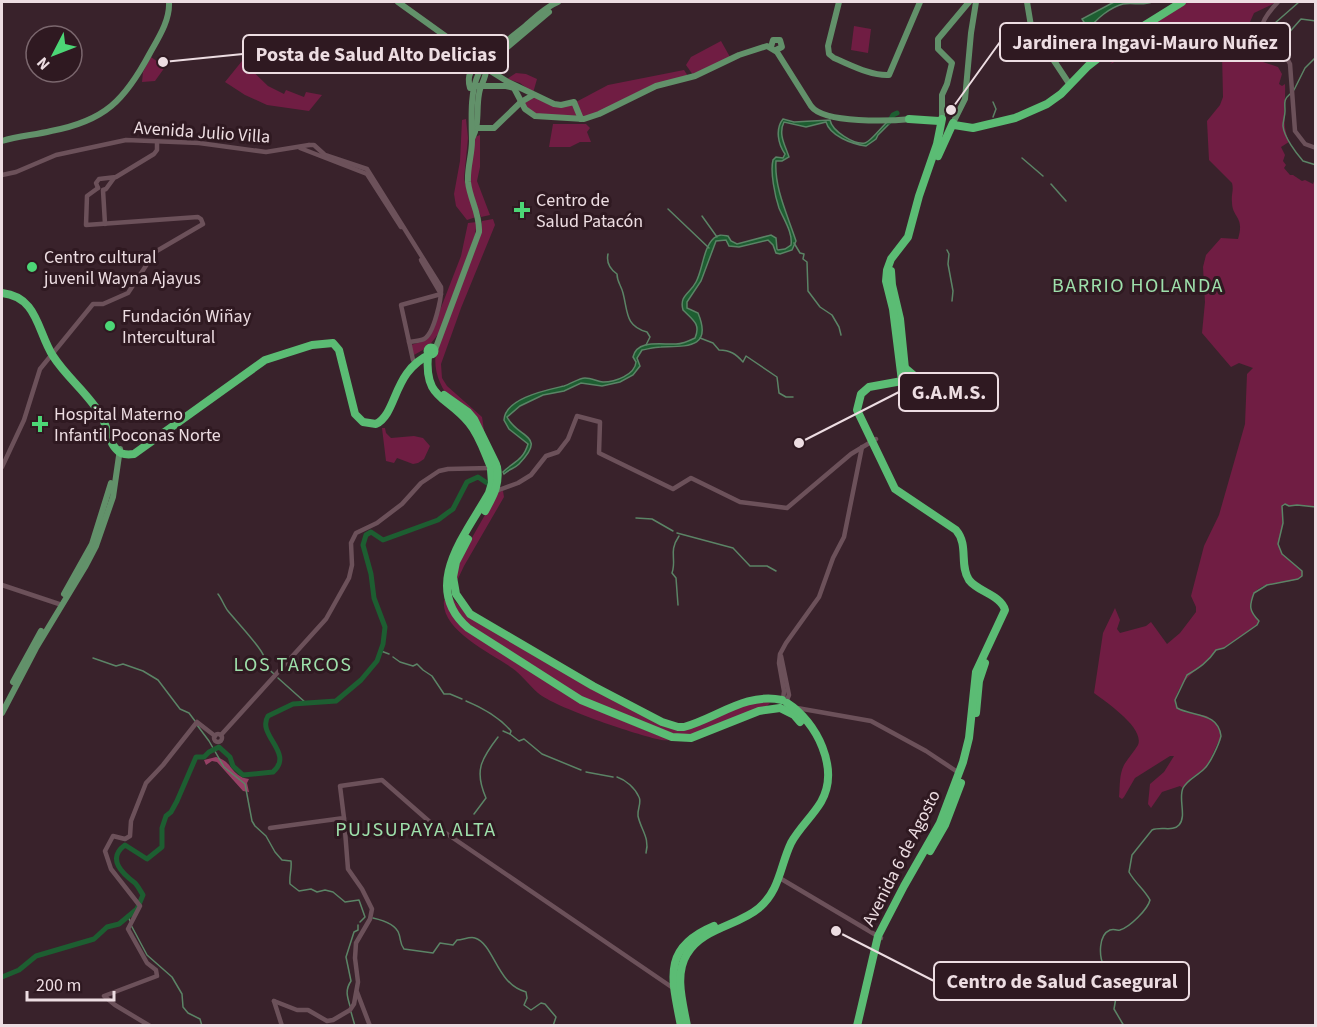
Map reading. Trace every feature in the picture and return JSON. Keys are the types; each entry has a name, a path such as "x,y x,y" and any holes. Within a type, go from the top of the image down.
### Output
{"highway":[{"path":"906,119 947,123 970,130 1015,118 1055,99 1088,66 1127,35 1182,2"},
{"path":"902,381 905,375 900,319 891,277 894,262 908,245 921,196 947,123"},
{"path":"902,381 893,309 886,275 891,259 911,235"},
{"path":"2,291 15,291 30,301 52,352 96,408 118,450 137,449 224,387 270,358 302,347 329,342 336,345 339,350 355,414 363,422 376,424 384,417 403,378 416,359 431,352"},
{"path":"428,372 431,352"},
{"path":"431,352 433,369 440,390 474,419 493,469 496,491 461,552 453,572 454,588 459,602 470,614 580,679 662,722 684,727 736,705 760,698 795,708 810,727 824,751 828,780 821,801 790,844 769,898 758,909 700,939 692,946 678,970 677,983 674,988"},
{"path":"416,359 426,362 434,390 441,400 458,412 471,426 493,469 489,493 452,557 447,574 447,594 450,604 468,628 581,700 672,737 691,738 783,704"},
{"path":"904,367 917,378"},
{"path":"902,381 873,386 862,399 862,408 874,440 897,491 959,534 965,542 964,568 970,578 975,586 1006,611"},
{"name":"Avenida 6 de Agosto","path":"952,802 969,738 976,672 1006,611"},
{"name":"Avenida 6 de Agosto","path":"857,1026 880,937 941,832 952,802 972,743 980,676 1006,611"},
{"path":"684,1024 679,997 674,988 675,965 685,944 696,934 752,908 768,892 778,877 788,840 816,801 824,776 821,759 809,734 783,704"},
{"name":"Avenida 6 de Agosto","path":"862,1026 880,937"},
{"path":"684,960 680,980 684,1024"}],"main road":[{"path":"4,140 82,124 117,102 143,67 164,28 169,2"},
{"path":"398,2 456,44 483,67 508,82 558,105 574,102 580,119"},
{"path":"474,127 474,86 487,59 497,48 558,2"},
{"path":"839,2 828,46 829,54 877,75 889,75 920,2"},
{"path":"947,123 942,95 952,63 938,49 938,39 969,2"},
{"path":"947,123 965,99 976,2"},
{"path":"1028,2 1031,26 1071,84"},
{"path":"472,139 468,127 470,86 468,76 497,56 547,10"},
{"path":"470,86 511,87 517,91 521,102 530,114 580,119 599,114 656,86 695,76 762,46 774,49 817,112 848,120 906,119"},
{"path":"431,352 441,333 479,232 478,214 468,182 483,67"},
{"path":"474,127 495,128 521,102 533,94"},
{"path":"2,713 94,539 110,492 118,450"},
{"path":"2,704 31,649 60,605"}],"street":[{"path":"1278,2 1264,17 1263,32 1272,44 1285,54 1290,64 1294,127 1297,136 1305,144 1316,148"},
{"name":"Avenida Julio Villa","path":"2,175 16,172 56,154 126,140 199,143 266,152 309,145"},
{"path":"2,466 24,420 40,369 52,352 93,304 103,304 128,293 155,252 203,224 198,217 86,225 87,196 100,189 108,188 109,183 116,177 156,152 157,141"},
{"path":"310,153 309,145 313,145 325,154 367,168 441,294 440,304 429,334 424,339 409,342"},
{"path":"299,148 369,174"},
{"path":"310,153 316,148"},
{"path":"105,224 97,181 116,177"},
{"path":"104,178 109,183"},
{"path":"416,359 409,342 401,305 441,294"},
{"path":"496,491 531,475 546,456 558,452 565,444 577,416 600,422 599,453 673,489 690,478 740,502 788,508 851,454 874,440"},
{"path":"783,704 784,691 778,663 782,651 819,597 833,558 844,537 862,447"},
{"path":"150,1026 104,996 157,976 156,970 147,963 128,929 140,906 111,869 105,851 113,836 125,839 130,836 132,821 146,783 197,722 215,736 215,740 218,742 221,740 221,735 326,619 349,578 352,565 351,543 356,533 377,523 402,504 421,483 439,471 493,469 511,486"},
{"path":"2,585 60,605"},
{"path":"795,708 871,722 959,773"},
{"path":"282,1026 274,1001 297,1010 308,1010 320,1019 329,1021 353,1007 358,982 356,943 370,919 372,909 348,869 340,786 382,780 430,823 674,988"},
{"path":"270,828 344,818"},
{"path":"778,877 880,937"},
{"path":"357,990 370,1026"}],"shaded area":[{"path":"1114,2 1152,2 1118,6 1099,18 1089,30 1082,19"},
{"path":"1181,2 1277,2 1254,13 1250,22 1242,27 1244,32 1251,31 1263,51 1263,62 1278,67 1282,74 1279,84 1282,86 1285,84 1284,121 1289,142 1281,147 1285,155 1284,168 1290,175 1302,181 1313,184 1315,179 1315,507 1285,504 1282,506 1283,523 1278,544 1282,554 1302,571 1302,576 1260,588 1251,600 1250,607 1259,621 1257,625 1224,648 1216,650 1180,688 1175,705 1184,712 1207,716 1217,724 1221,736 1206,768 1191,778 1183,788 1180,786 1162,792 1151,808 1148,804 1150,784 1164,772 1174,756 1170,756 1135,778 1124,797 1122,799 1119,797 1122,769 1138,745 1139,738 1123,716 1094,693 1103,633 1115,608 1120,620 1117,629 1120,633 1146,626 1151,622 1167,644 1180,633 1196,612 1191,596 1204,546 1219,515 1245,424 1247,374 1253,368 1239,363 1231,367 1202,333 1205,302 1203,267 1206,255 1221,238 1238,239 1240,231 1239,221 1233,207 1232,183 1209,160 1207,121 1220,105 1223,97 1222,53 1217,40 1196,45 1191,51 1183,50 1170,37 1110,64 1160,17"},
{"path":"854,26 871,29 868,53 851,50"},
{"path":"721,41 730,57 693,75 686,65 691,57"},
{"path":"151,57 165,67 155,81 142,82 143,72"},
{"path":"242,61 268,86 284,94 286,90 304,97 306,92 322,95 309,111 267,105 225,82"},
{"path":"684,70 688,76 597,113 582,117 576,102 608,85"},
{"path":"516,73 537,79 533,93 520,83 507,79"},
{"path":"532,96 549,103 572,103 579,117 540,116 529,111 524,101"},
{"path":"466,119 468,138 464,179 476,217 467,220 456,206 454,194 460,161 462,120"},
{"path":"783,119 794,122 830,120 839,133 860,143 867,142 886,123 890,123 876,139 866,146 848,141 837,135 826,122 806,127 784,122 782,135 789,157 776,161 776,171 782,202 796,241 792,250 776,253 768,240 739,247 729,246 726,240 716,241 701,281 687,302 687,308 698,313 702,325 699,339 688,345 642,350 637,358 640,366 633,375 620,382 602,386 581,383 564,391 543,395 520,406 507,417 528,438 531,447 519,464 504,474 503,472 523,454 528,444 509,429 504,420 511,406 528,396 583,378 603,382 613,381 632,371 636,362 633,357 639,348 651,344 681,343 695,338 696,326 683,310 682,301 694,286 710,242 714,238 719,235 728,236 737,244 771,235 776,238 778,250 791,245 789,231 776,197 772,171 773,160 776,157 783,158 785,154 778,137"},
{"path":"553,124 586,124 590,128 587,132 591,142 580,142 570,147 549,147"},
{"path":"480,135 480,167 477,181 490,215 481,217 469,184 475,137"},
{"path":"493,219 495,225 441,364 442,378 447,386 482,417 485,437 443,388 435,365 436,351 481,232 482,221"},
{"path":"477,222 475,235 439,333 428,347 414,355 411,345 424,341 430,336 461,256 468,223"},
{"path":"382,428 385,428 391,438 414,436 423,438 430,446 424,459 413,464 397,458 394,463 386,461"},
{"path":"503,491 504,497 455,585 457,564 498,492"},
{"path":"453,599 470,617 677,728 735,708 768,700 770,703 766,707 693,735 677,735 584,700 467,625 451,601"},
{"path":"444,600 455,618 467,630 583,704 657,735 675,740 659,740 630,731 577,713 547,699 516,671 458,631 445,611"},
{"path":"216,757 226,762 238,775 249,779 247,783 249,792 243,791 217,762 212,761 206,765 204,760"}],"waterway":[{"path":"1299,2 1275,23 1278,33 1286,36 1301,19 1316,21"},
{"path":"1294,90 1305,68 1316,57"},
{"path":"1290,94 1285,102 1284,130 1291,145 1303,161 1316,165"},
{"path":"993,102 996,109 993,117"},
{"path":"889,122 897,113"},
{"path":"1022,158 1043,176"},
{"path":"1051,184 1066,201"},
{"path":"668,209 709,248"},
{"path":"702,216 717,237"},
{"path":"794,243 800,253 804,254 803,259 807,262 808,291 820,307 832,315 841,335"},
{"path":"947,250 953,291 952,301"},
{"path":"608,254 608,263 617,274 631,322 647,332 650,337 646,345"},
{"path":"700,338 713,343 719,350 732,353 743,362 746,356 777,377 779,393 786,397 793,397"},
{"path":"2,977 19,970 36,956 94,939 107,927 119,924 137,909 143,895 136,884 118,866 119,850 125,845 147,859 162,847 162,828 166,816 177,801 196,757 204,757 219,747 230,757 233,766 243,775 273,772 279,765 280,758 267,730 268,716 293,704 336,701 361,680 377,661 383,644 385,627 374,598 371,574 363,545 366,535 371,532 383,540 438,520 453,509 467,482 478,477 487,483"},
{"path":"1124,1026 1114,1009 1119,968 1104,966 1101,957 1103,936 1110,930 1120,930 1133,922 1149,904 1148,896 1129,872 1132,855 1152,830 1174,828 1179,825 1182,817 1183,788 1206,766 1221,736 1219,728 1210,719 1177,708 1175,700 1187,675 1210,658 1216,650 1224,648 1257,625 1259,621 1251,608 1254,593 1267,585 1298,579 1302,576 1302,571 1282,554 1278,544 1283,523 1282,506 1285,504 1316,507"},
{"path":"636,518 652,519 673,531"},
{"path":"677,533 733,548 750,566 767,566 776,571"},
{"path":"678,605 676,578 672,573 673,551 679,536"},
{"path":"218,594 228,611 262,653 264,657 260,661 274,674"},
{"path":"381,651 389,654"},
{"path":"393,657 413,666 417,664 432,676 444,694 462,699"},
{"path":"93,658 116,666 123,664 143,671 158,680 180,709 189,713 195,721"},
{"path":"278,678 306,703"},
{"path":"466,701 496,717 519,741 524,739 542,754 581,770"},
{"path":"197,725 224,767 245,784 255,826 266,836 282,860 291,861 290,884 299,891 311,889 317,892 325,890 333,892 345,902 359,900 365,917 360,922"},
{"path":"503,731 510,734"},
{"path":"474,814 486,798 480,780 481,766 487,752 498,737"},
{"path":"586,772 613,777"},
{"path":"617,777 630,785 639,797 638,816 646,838 646,853"},
{"path":"128,916 130,921"},
{"path":"373,918 392,925 399,934 404,949 433,953 440,943 453,945 457,940 471,937 482,942 508,981 516,988 526,992 527,998 524,1005 531,1010 541,1003 545,1004 556,1017 553,1026"},
{"path":"131,925 147,955 172,977 182,994 183,1007 188,1013 200,1019 202,1026"},
{"path":"350,1006 347,993 351,981 346,957 358,925"},
{"path":"351,1012 355,1026"}],"place":[{"name":"Posta de Salud Alto Delicias","path":"163,62"},
{"name":"Jardinera Ingavi-Mauro Nuñez","path":"951,110"},
{"name":"Centro de Salud Patacón","path":"522,210"},
{"name":"Centro cultural juvenil Wayna Ajayus","path":"32,267"},
{"name":"Fundación Wiñay Intercultural","path":"110,326"},
{"name":"Hospital Materno Infantil Poconas Norte","path":"40,424"},
{"name":"G.A.M.S.","path":"799,443"},
{"name":"Centro de Salud Casegural","path":"836,931"}],"district":[{"name":"BARRIO HOLANDA","path":"1138,285"},
{"name":"LOS TARCOS","path":"293,664"},
{"name":"PUJSUPAYA ALTA","path":"416,829"}]}
